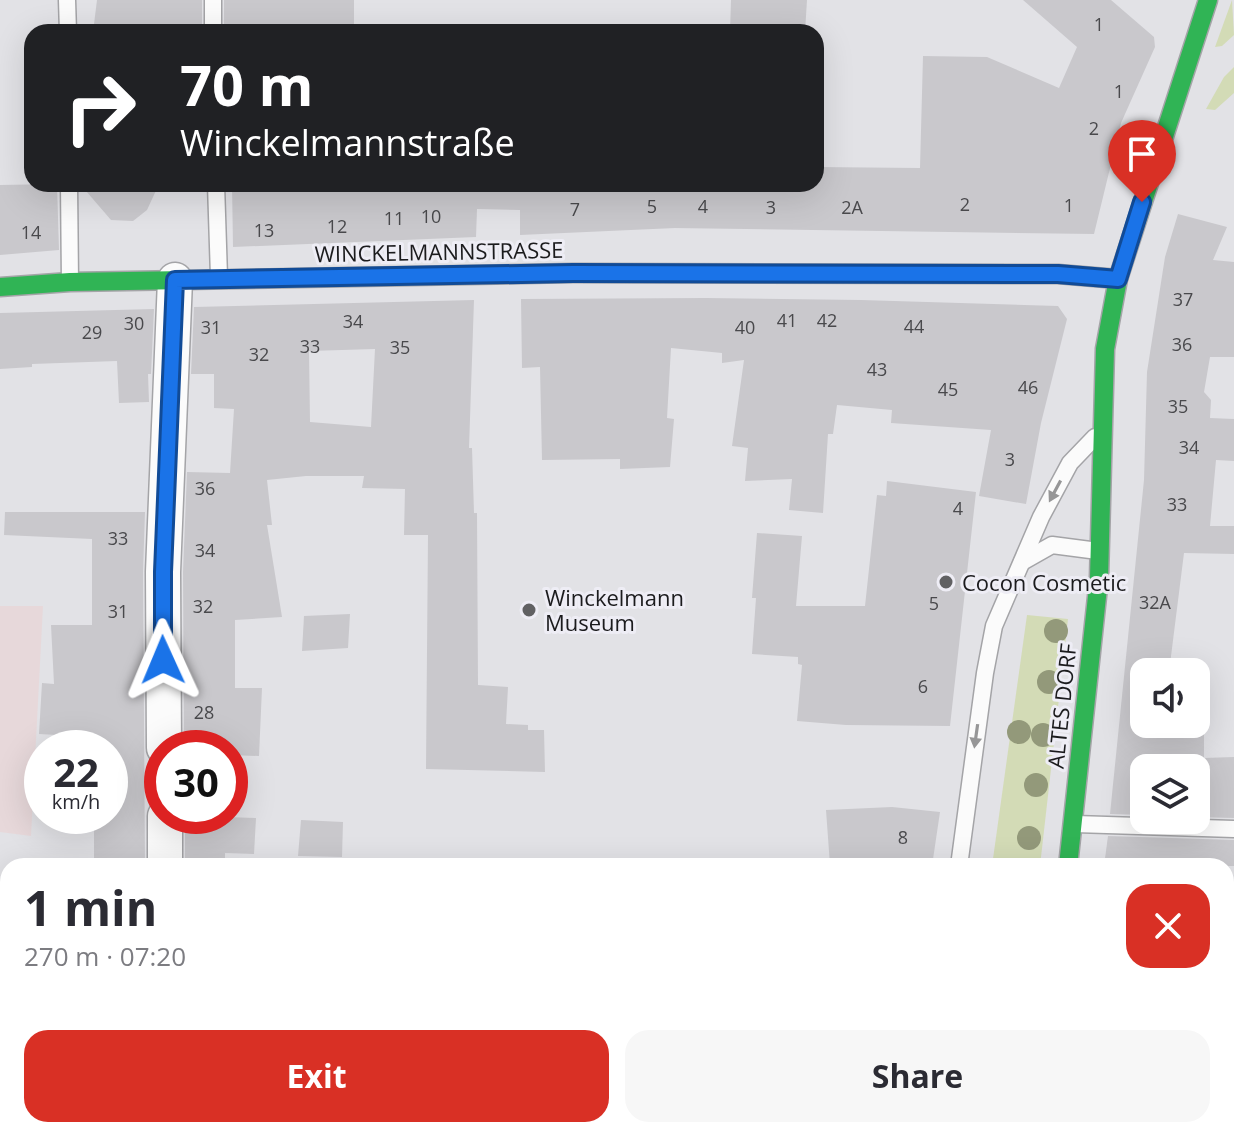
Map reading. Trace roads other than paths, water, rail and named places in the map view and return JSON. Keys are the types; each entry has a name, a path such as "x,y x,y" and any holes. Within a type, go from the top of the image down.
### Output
{"street":[{"name":"ALTES DORF","path":"1069,858 1099,551 1105,349 1118,279 1208,0"},
{"name":"WINCKELMANNSTRASSE","path":"0,287 70,282 573,273 1058,274 1118,279"},
{"path":"164,730 163,572 175,280"},
{"path":"165,834 165,858"}],"lane":[{"path":"67,0 68,24"},
{"path":"213,0 213,24"},
{"path":"69,192 70,282"},
{"path":"216,192 219,279"},
{"path":"960,858 994,626 1041,517 1070,463 1102,430"},
{"path":"1022,562 1052,545 1099,551"},
{"path":"1073,824 1234,829"}],"place":[{"name":"Cocon Cosmetic","path":"946,582"},
{"name":"Winckelmann Museum","path":"529,610"}]}
